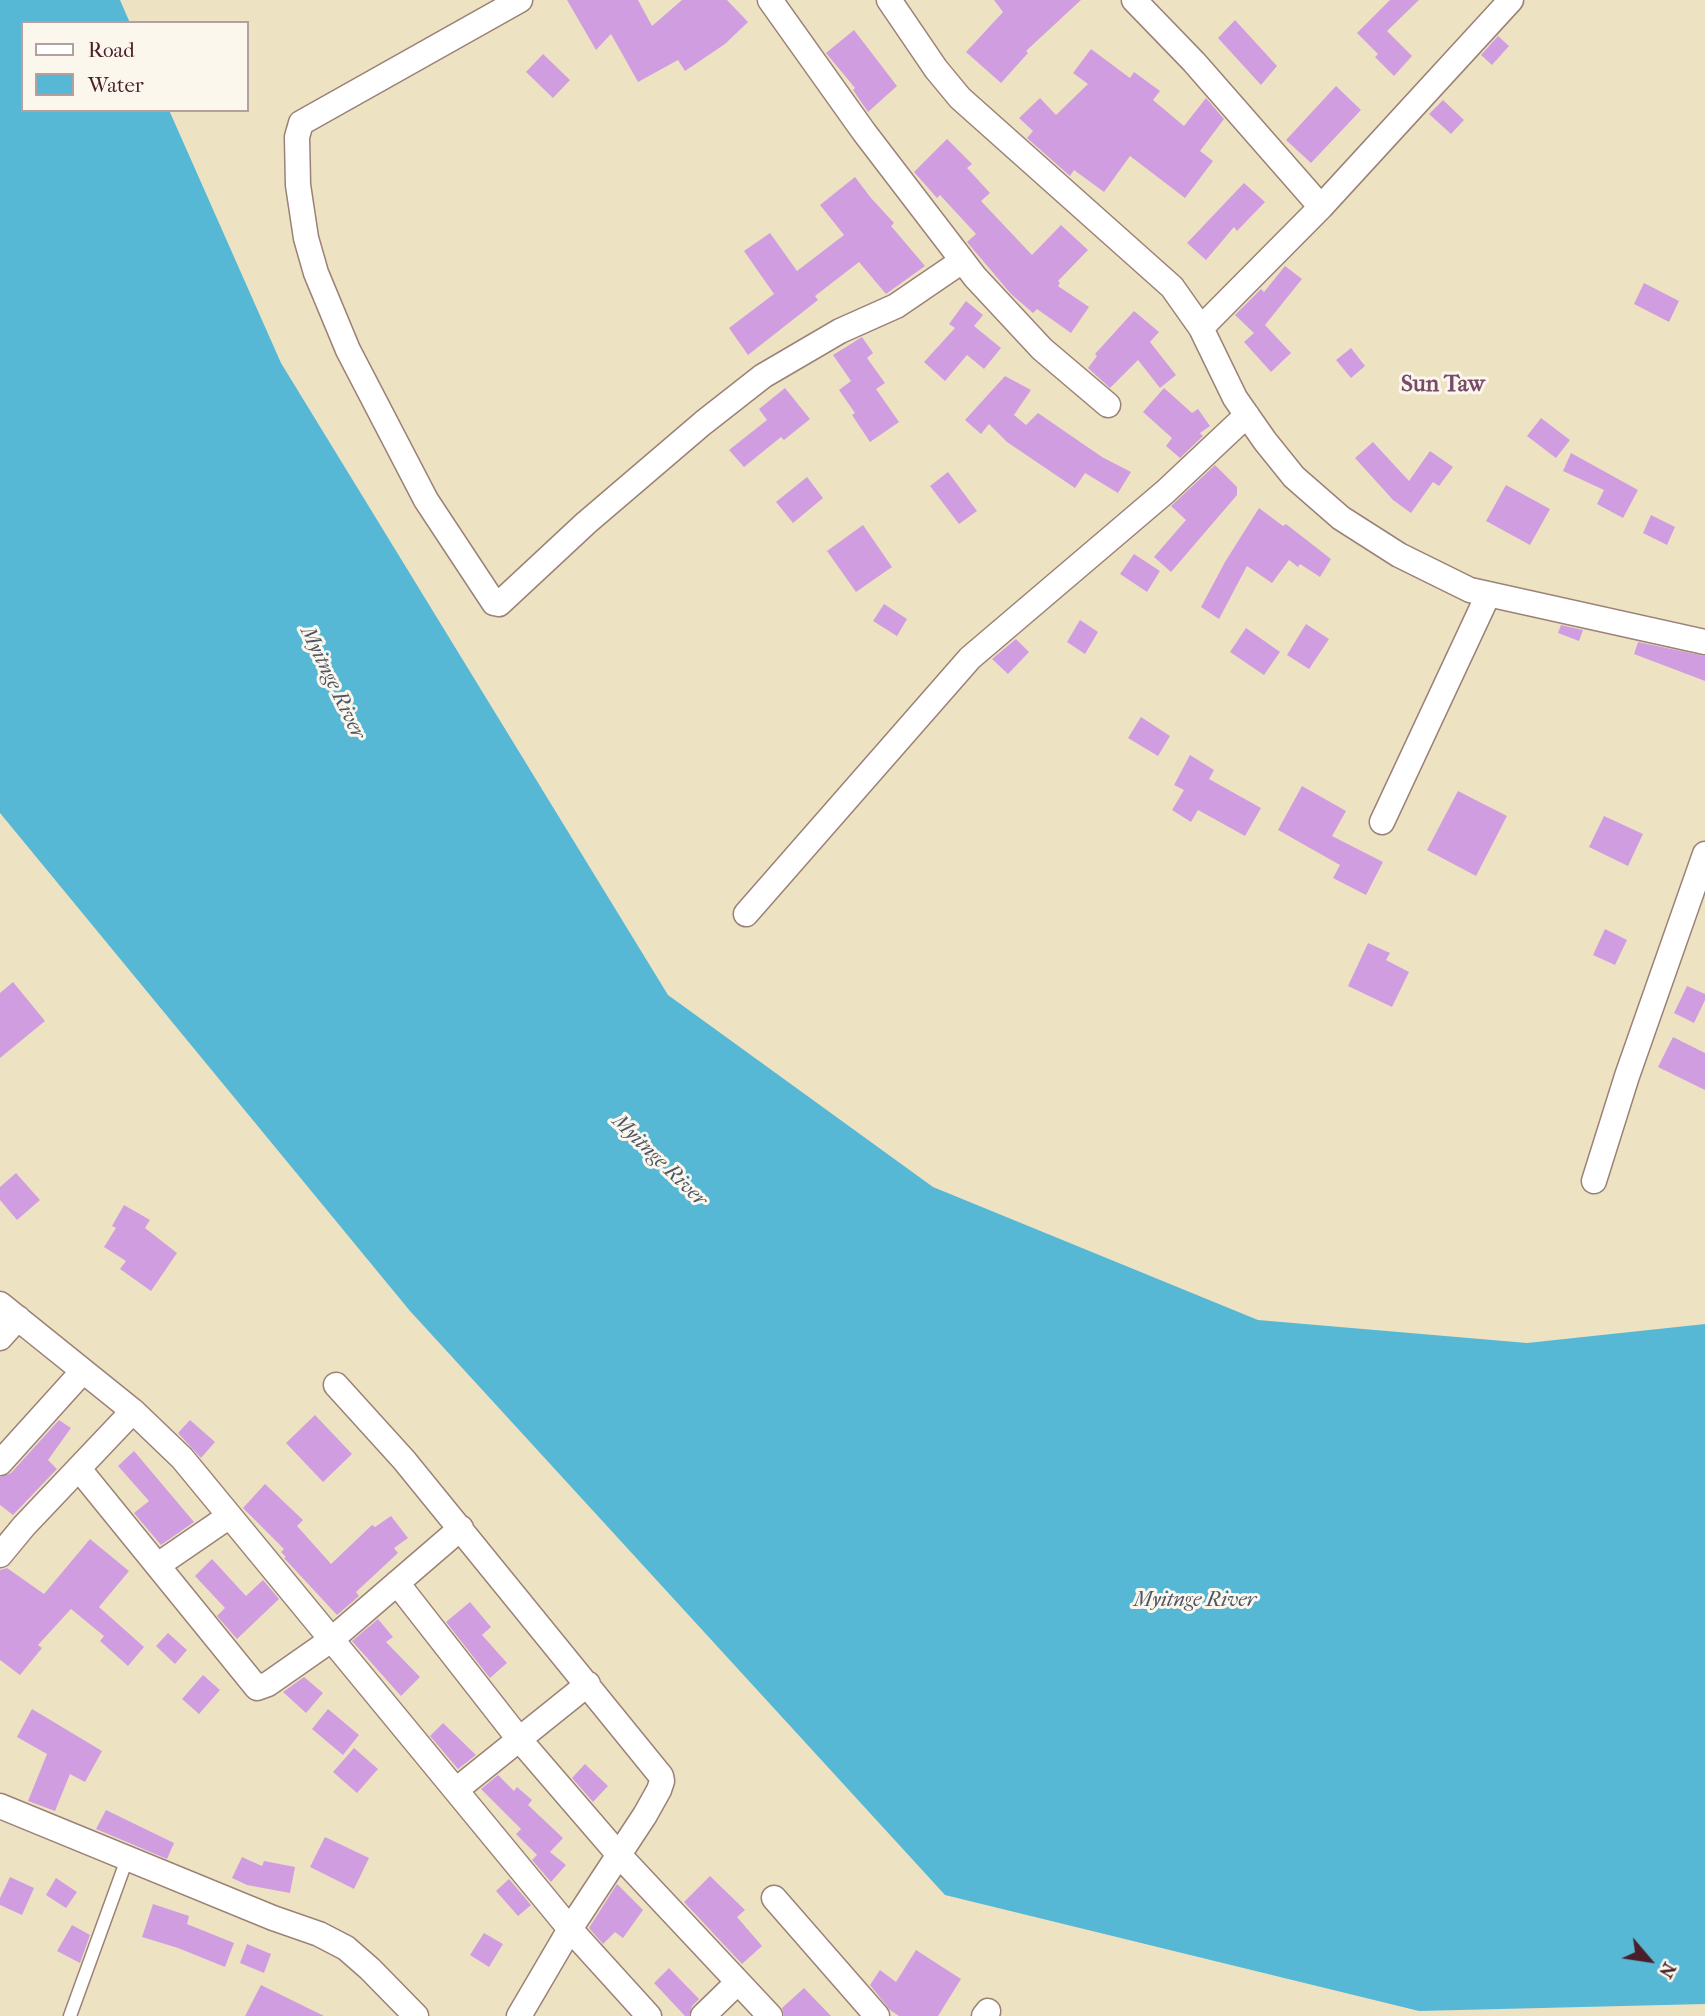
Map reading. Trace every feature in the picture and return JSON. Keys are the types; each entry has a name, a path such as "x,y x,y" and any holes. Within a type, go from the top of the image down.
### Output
{"street":[{"path":"520,0 301,123 297,137 298,185 306,238 316,274 348,350 426,500 494,603 499,604 586,523 764,376 840,331 896,306 962,261"},
{"path":"770,0 864,132 962,261 1042,349 1108,405"},
{"path":"889,0 960,99 1172,287 1201,328 1235,398 1247,415 1294,477 1341,519 1399,555 1470,590 1705,642"},
{"path":"1134,0 1194,62 1321,207"},
{"path":"1201,328 1321,207 1511,0"},
{"path":"746,914 970,658 1165,492 1247,415"},
{"path":"1382,822 1488,595"},
{"path":"1594,1181 1627,1076 1705,854"},
{"path":"0,1338 9,1311 133,1411 182,1458 569,1929 649,2016"},
{"path":"0,1463 83,1371"},
{"path":"336,1385 404,1460 659,1770 662,1781 645,1815 569,1929 519,2016"},
{"path":"0,1555 133,1411"},
{"path":"79,1469 257,1688 268,1684 331,1640 460,1528"},
{"path":"158,1564 228,1517"},
{"path":"397,1583 519,1739 619,1855 770,2016"},
{"path":"456,1790 588,1684"},
{"path":"0,1806 273,1918 319,1934 354,1955 416,2016"},
{"path":"774,1898 877,2016"},
{"path":"703,2016 738,1982"}],"lane":[{"path":"70,2016 127,1859"}],"water":[{"name":"Myitnge River","path":"0,0 120,0 129,21 21,21 21,112 170,112 281,363 668,995 933,1187 1258,1320 1527,1343 1705,1324 1705,2004 1419,2011 945,1895 410,1311 0,813"}],"building":[{"path":"567,0 638,0 652,26 682,0 727,0 748,22 725,44 685,71 678,60 638,82 611,34 596,50"},
{"path":"994,0 1081,0 1026,51 1028,53 1001,83 966,52 1003,12"},
{"path":"1390,0 1419,0 1387,31 1412,56 1394,76 1375,57 1378,54 1357,33"},
{"path":"1235,20 1277,66 1261,85 1218,38"},
{"path":"854,30 897,86 868,112 853,90 855,88 826,53"},
{"path":"1498,36 1509,46 1492,65 1481,55"},
{"path":"1091,49 1130,78 1134,72 1160,91 1153,100 1184,126 1206,98 1224,119 1200,151 1213,161 1185,198 1130,156 1104,192 1074,170 1070,176 1027,138 1033,131 1019,118 1040,98 1056,115 1088,84 1073,73"},
{"path":"543,54 570,80 553,98 526,72"},
{"path":"1336,86 1361,110 1311,163 1286,140"},
{"path":"1443,100 1464,120 1451,134 1429,114"},
{"path":"947,139 972,164 967,168 990,193 981,201 1032,255 1061,225 1088,250 1058,281 1058,286 1089,307 1071,333 1037,309 1033,313 1011,294 967,242 976,234 940,195 937,198 914,172"},
{"path":"855,177 894,223 891,226 925,266 886,294 859,262 815,296 818,300 748,355 729,328 774,294 744,251 770,233 797,271 844,235 820,205"},
{"path":"1244,183 1265,202 1237,231 1234,227 1206,260 1187,243"},
{"path":"1285,266 1302,279 1265,325 1291,353 1271,372 1244,342 1254,333 1235,315 1261,289 1264,292"},
{"path":"1644,283 1679,301 1669,322 1634,304"},
{"path":"966,301 983,315 974,326 1001,348 984,369 967,355 945,381 924,362 955,328 949,324"},
{"path":"1134,311 1159,332 1150,342 1176,375 1160,388 1138,360 1110,388 1088,368 1097,356 1095,354"},
{"path":"862,337 873,353 867,358 885,383 876,389 899,422 870,442 839,390 851,381 833,355"},
{"path":"1351,348 1365,366 1351,378 1336,360"},
{"path":"1005,376 1031,390 1014,415 1026,425 1038,413 1102,457 1131,472 1118,493 1085,473 1075,488 1007,442 989,424 981,434 965,420"},
{"path":"785,388 810,419 784,440 781,437 744,467 729,450 767,420 759,409"},
{"path":"1164,388 1192,413 1198,409 1210,426 1200,433 1203,436 1180,458 1166,446 1172,438 1143,412"},
{"path":"1541,418 1570,440 1556,458 1527,436"},
{"path":"1373,442 1409,481 1430,451 1453,467 1439,486 1433,482 1411,513 1393,500 1355,458"},
{"path":"1571,453 1638,490 1623,518 1597,504 1604,490 1563,471"},
{"path":"1215,465 1237,487 1237,495 1171,572 1154,557 1186,520 1171,506"},
{"path":"948,472 977,511 959,524 930,486"},
{"path":"807,477 823,498 793,523 776,502"},
{"path":"1506,485 1550,509 1530,545 1486,521"},
{"path":"1259,508 1283,526 1286,524 1331,559 1320,577 1289,560 1272,583 1247,566 1219,619 1201,607"},
{"path":"1651,515 1675,527 1667,545 1643,533"},
{"path":"863,525 892,567 856,592 827,551"},
{"path":"1134,554 1160,571 1147,592 1120,574"},
{"path":"884,604 907,619 897,636 873,621"},
{"path":"1080,620 1098,632 1085,654 1067,642"},
{"path":"1306,624 1329,639 1309,669 1287,655"},
{"path":"1561,625 1583,630 1579,641 1558,633"},
{"path":"1246,628 1280,652 1264,675 1230,652"},
{"path":"1016,639 1029,652 1008,674 992,659"},
{"path":"1638,642 1705,656 1705,681 1634,654"},
{"path":"1141,717 1170,736 1158,756 1128,738"},
{"path":"1190,755 1214,770 1209,779 1261,808 1245,836 1198,810 1191,822 1172,810 1184,790 1174,785"},
{"path":"1302,786 1346,811 1332,836 1383,862 1366,895 1333,878 1340,865 1278,830"},
{"path":"1458,791 1507,816 1476,876 1427,850"},
{"path":"1604,816 1643,834 1628,866 1589,847"},
{"path":"1605,929 1627,940 1615,965 1593,955"},
{"path":"1368,943 1390,953 1386,960 1409,972 1392,1007 1348,986"},
{"path":"13,982 45,1021 0,1058 0,993"},
{"path":"1687,986 1705,994 1705,1000 1694,1023 1674,1013"},
{"path":"1673,1037 1705,1053 1705,1090 1658,1067"},
{"path":"16,1173 40,1200 17,1220 0,1200 0,1187"},
{"path":"124,1205 150,1220 145,1228 177,1253 151,1291 120,1269 126,1261 104,1247 116,1228 112,1226"},
{"path":"315,1415 352,1454 323,1482 286,1443"},
{"path":"59,1420 71,1428 48,1460 57,1469 13,1515 0,1505 0,1477 11,1473"},
{"path":"190,1420 215,1442 201,1458 178,1433"},
{"path":"134,1451 194,1522 161,1545 134,1513 149,1501 118,1466"},
{"path":"265,1484 303,1520 297,1526 331,1564 372,1525 375,1527 391,1516 408,1538 394,1548 398,1553 356,1592 359,1596 337,1615 284,1558 286,1557 281,1552 284,1549 243,1508"},
{"path":"90,1539 129,1571 99,1607 144,1647 128,1666 100,1641 104,1636 71,1609 38,1645 42,1648 20,1675 0,1660 0,1570 7,1568 44,1594"},
{"path":"212,1559 246,1596 263,1580 279,1599 237,1639 217,1616 225,1608 195,1576"},
{"path":"470,1602 491,1627 482,1635 507,1663 490,1678 446,1622"},
{"path":"378,1619 393,1637 386,1642 420,1677 401,1696 352,1641"},
{"path":"168,1633 187,1650 175,1664 156,1646"},
{"path":"203,1675 220,1690 199,1714 182,1699"},
{"path":"304,1677 323,1693 306,1713 283,1692"},
{"path":"32,1709 102,1751 85,1782 70,1774 55,1811 28,1801 47,1754 17,1737"},
{"path":"328,1709 359,1735 343,1755 312,1729"},
{"path":"443,1723 476,1755 458,1769 430,1736"},
{"path":"354,1748 378,1769 357,1793 333,1772"},
{"path":"585,1764 608,1786 593,1802 572,1778"},
{"path":"498,1775 514,1791 517,1787 532,1800 528,1805 563,1838 550,1852 566,1865 551,1882 532,1860 537,1855 516,1834 521,1829 481,1789"},
{"path":"106,1810 174,1843 167,1859 96,1829"},
{"path":"325,1837 369,1858 354,1889 310,1867"},
{"path":"242,1857 262,1866 264,1861 295,1867 290,1893 247,1885 232,1878"},
{"path":"710,1876 745,1910 737,1917 762,1946 742,1964 684,1902"},
{"path":"10,1877 34,1888 22,1915 0,1905 0,1898"},
{"path":"56,1878 77,1892 66,1908 46,1895"},
{"path":"509,1879 531,1905 518,1916 496,1891"},
{"path":"617,1884 643,1910 623,1938 615,1932 603,1944 589,1928"},
{"path":"153,1904 189,1916 187,1924 234,1943 225,1967 142,1937"},
{"path":"72,1925 90,1935 80,1963 57,1951"},
{"path":"484,1933 503,1944 489,1967 470,1955"},
{"path":"247,1944 271,1954 264,1973 240,1963"},
{"path":"916,1950 961,1979 938,2016 899,2016 890,2010 870,1985 880,1970 896,1982"},
{"path":"669,1968 699,1999 692,2006 689,2016 685,2016 654,1983"},
{"path":"261,1985 324,2016 245,2016"},
{"path":"804,1988 831,2016 784,2016 782,2008"}],"district":[{"name":"Sun Taw","path":"1443,385"}]}
